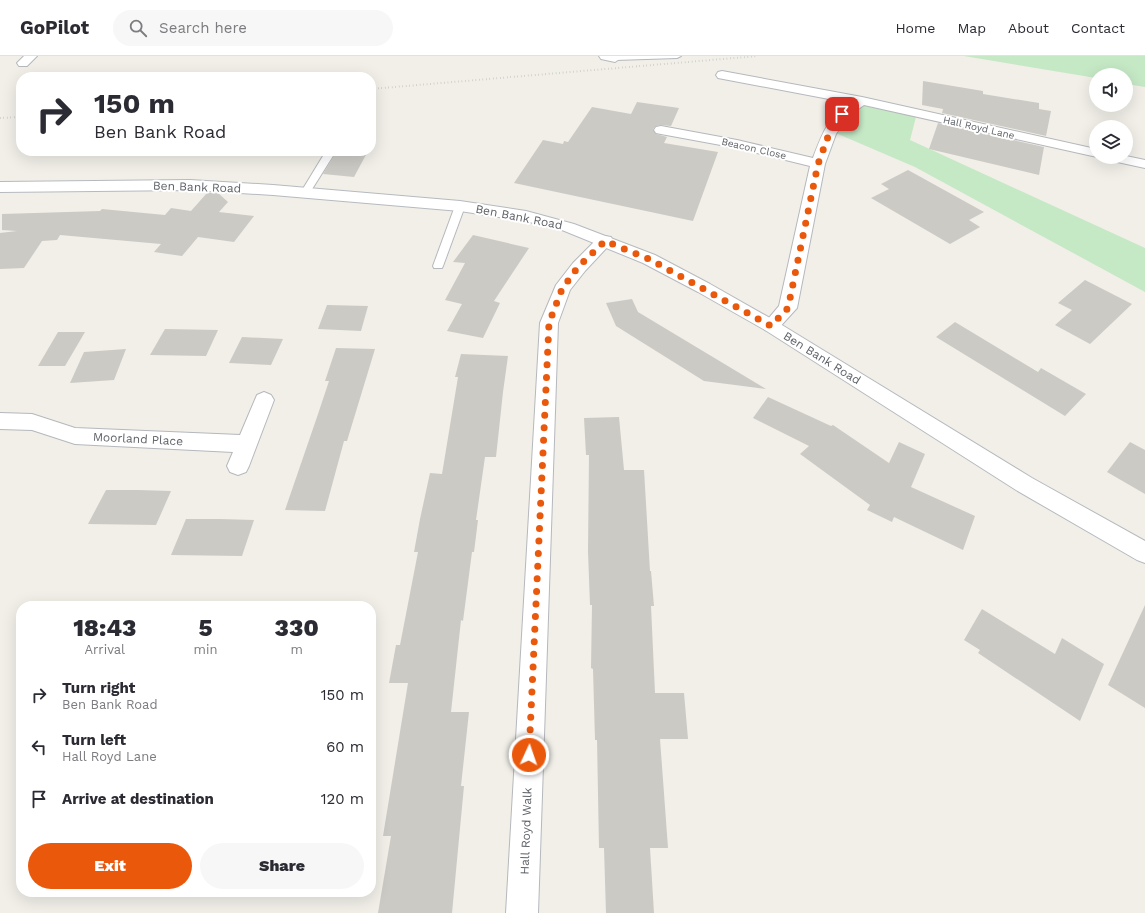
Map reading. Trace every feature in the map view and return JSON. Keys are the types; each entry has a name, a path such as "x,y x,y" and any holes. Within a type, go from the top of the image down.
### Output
{"street":[{"name":"Hall Royd Lane","path":"722,75 862,101 1089,151"},
{"path":"771,326 788,308 818,164 829,134 842,114 862,101"},
{"name":"Beacon Close","path":"661,130 692,130 738,144 818,164"},
{"path":"1133,161 1145,164"},
{"name":"Ben Bank Road","path":"0,187 190,185 306,192 460,206 526,216 568,227 649,259 771,326 1024,484 1145,553"},
{"name":"Hall Royd Walk","path":"522,913 549,323 562,289 578,267 605,241"},
{"path":"238,466 264,400"},
{"name":"Moorland Place","path":"0,421 32,422 75,436 246,444"}],"lane":[{"path":"610,57 677,56"},
{"path":"306,192 328,156"},
{"path":"438,266 460,206"}],"green space":[{"path":"964,56 1145,56 1145,87 1133,85 1133,68 1089,68 1089,77"},
{"path":"862,101 917,113 910,140 1145,248 1145,292 915,167 831,131"}],"building":[{"path":"923,81 983,91 983,94 1039,103 1039,109 1051,111 1046,136 942,113 943,109 922,105"},
{"path":"637,102 679,108 671,126 661,125 656,126 653,129 656,134 667,137 664,143 718,152 693,221 514,183 543,140 563,144 564,141 568,142 592,107 631,114"},
{"path":"938,123 1044,147 1039,175 929,149"},
{"path":"334,156 365,156 354,177 323,174"},
{"path":"908,170 984,212 969,220 980,227 950,244 871,198 889,189 881,184"},
{"path":"207,193 218,193 228,202 219,212 254,216 234,242 198,237 182,256 154,252 161,244 60,235 57,240 42,241 24,268 0,269 0,233 17,231 2,230 2,214 100,211 102,209 165,215 171,208 191,211"},
{"path":"473,235 529,248 494,301 500,303 483,338 447,331 462,304 445,300 465,263 453,262"},
{"path":"1085,280 1132,304 1090,344 1055,325 1072,310 1058,303"},
{"path":"632,299 638,312 766,389 704,381 616,326 606,303"},
{"path":"327,305 368,306 361,331 318,329"},
{"path":"955,322 1038,372 1041,368 1086,394 1065,416 936,337"},
{"path":"165,329 218,330 206,356 150,355"},
{"path":"58,332 85,332 65,366 38,366"},
{"path":"242,337 283,339 271,365 229,363"},
{"path":"336,348 375,349 347,441 344,441 325,511 285,510 329,381 325,381"},
{"path":"126,349 114,380 70,383 84,352"},
{"path":"461,354 508,356 496,457 485,457 476,520 478,520 474,552 472,552 463,621 461,620 451,712 469,712 461,786 464,786 452,913 378,913 391,836 383,836 408,683 389,683 396,645 400,645 418,552 414,552 430,473 442,474 458,377 455,377"},
{"path":"768,397 831,426 833,425 889,463 899,442 925,454 911,487 975,516 963,550 894,517 892,522 867,510 870,505 800,454 809,446 753,418"},
{"path":"619,417 624,470 644,470 650,571 654,606 651,606 655,693 684,693 688,739 660,739 668,848 650,848 654,913 606,913 604,848 599,848 597,740 595,740 593,669 591,668 592,605 590,605 588,551 589,455 586,455 584,418"},
{"path":"1130,442 1145,450 1145,494 1107,472"},
{"path":"106,490 171,491 156,525 88,524"},
{"path":"186,519 254,520 242,556 171,555"},
{"path":"1145,605 1145,708 1108,685"},
{"path":"982,609 1055,654 1062,638 1104,664 1080,721 978,653 980,650 964,640"}],"railway":[{"path":"376,89 758,56"},
{"path":"0,118 16,117"}],"route":[{"path":"529,755 549,323 562,289 578,267 605,241 649,259 771,326 788,308 818,164 829,134 842,114"}]}
